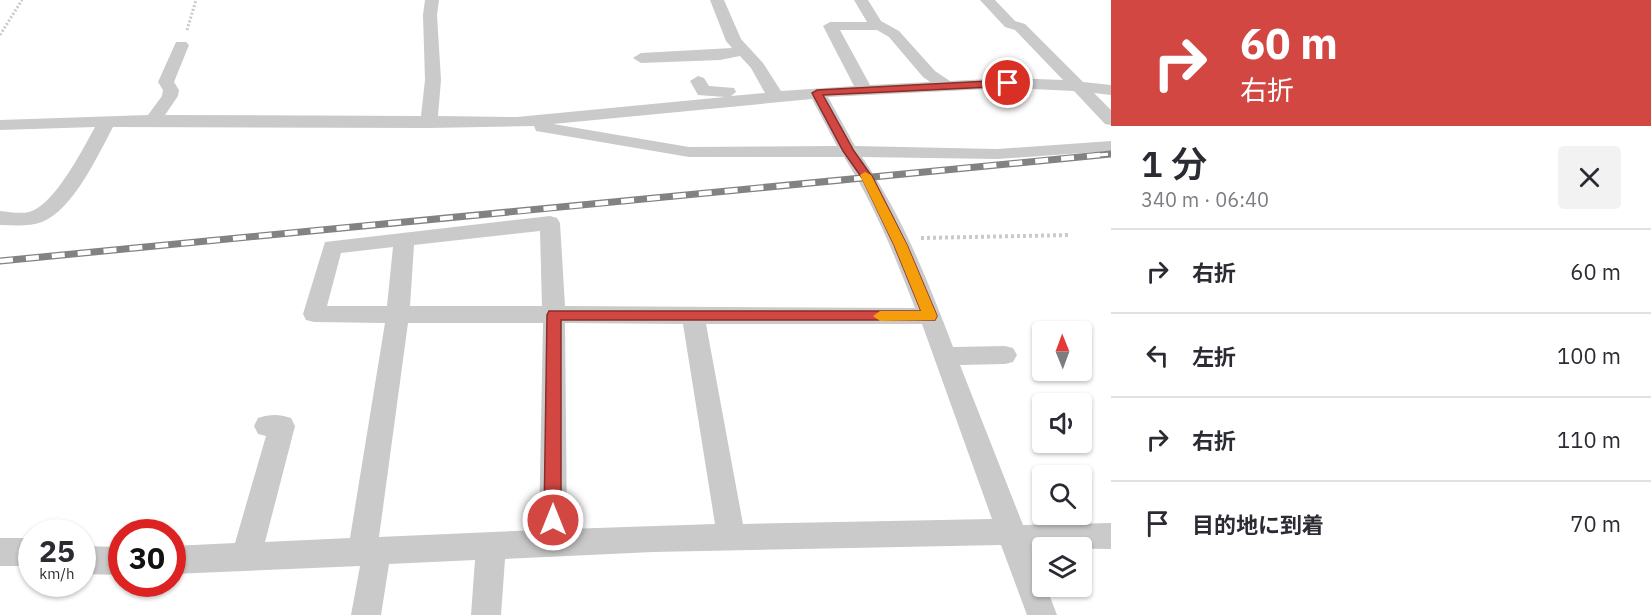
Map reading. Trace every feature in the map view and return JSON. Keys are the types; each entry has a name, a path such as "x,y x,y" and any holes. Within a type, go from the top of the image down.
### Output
{"street":[{"path":"429,123 433,80 430,15 432,0"},
{"path":"717,0 730,33 774,92"},
{"path":"861,0 879,26 894,34 929,75 948,87"},
{"path":"987,0 1006,29"},
{"path":"1006,29 1042,24"},
{"path":"864,90 830,26 879,26"},
{"path":"1006,29 1020,27 1111,120"},
{"path":"153,120 170,96 171,90 166,82 181,45"},
{"path":"641,58 720,55 743,51"},
{"path":"698,81 704,91 817,93 948,87 1003,77 1111,90"},
{"path":"0,125 153,120 517,122 774,92"},
{"path":"817,93 849,151 867,178 898,239 930,316 1042,615"},
{"path":"0,218 33,218 54,204 87,159 107,122"},
{"path":"517,122 689,152 849,151 997,154 1111,146"},
{"path":"553,543 554,315 550,223 332,247 314,314 398,315 554,315 693,316 930,316"},
{"path":"366,615 370,551 398,315 404,239"},
{"path":"693,316 731,537"},
{"path":"945,356 1005,355"},
{"path":"246,557 282,426 267,426"},
{"path":"186,559 731,537 1111,536"},
{"path":"486,615 491,546"},
{"path":"0,552 18,552"}],"path":[{"path":"0,35 22,0"},
{"path":"181,45 196,6 196,0"},
{"path":"898,239 1071,235"}],"railway":[{"path":"0,261 1111,154 1098,155"}],"slow traffic":[{"path":"865,175 901,245 930,316 880,316"}],"route":[{"path":"553,520 554,315 930,316 901,245 867,178 849,151 817,93 1008,83"}]}
